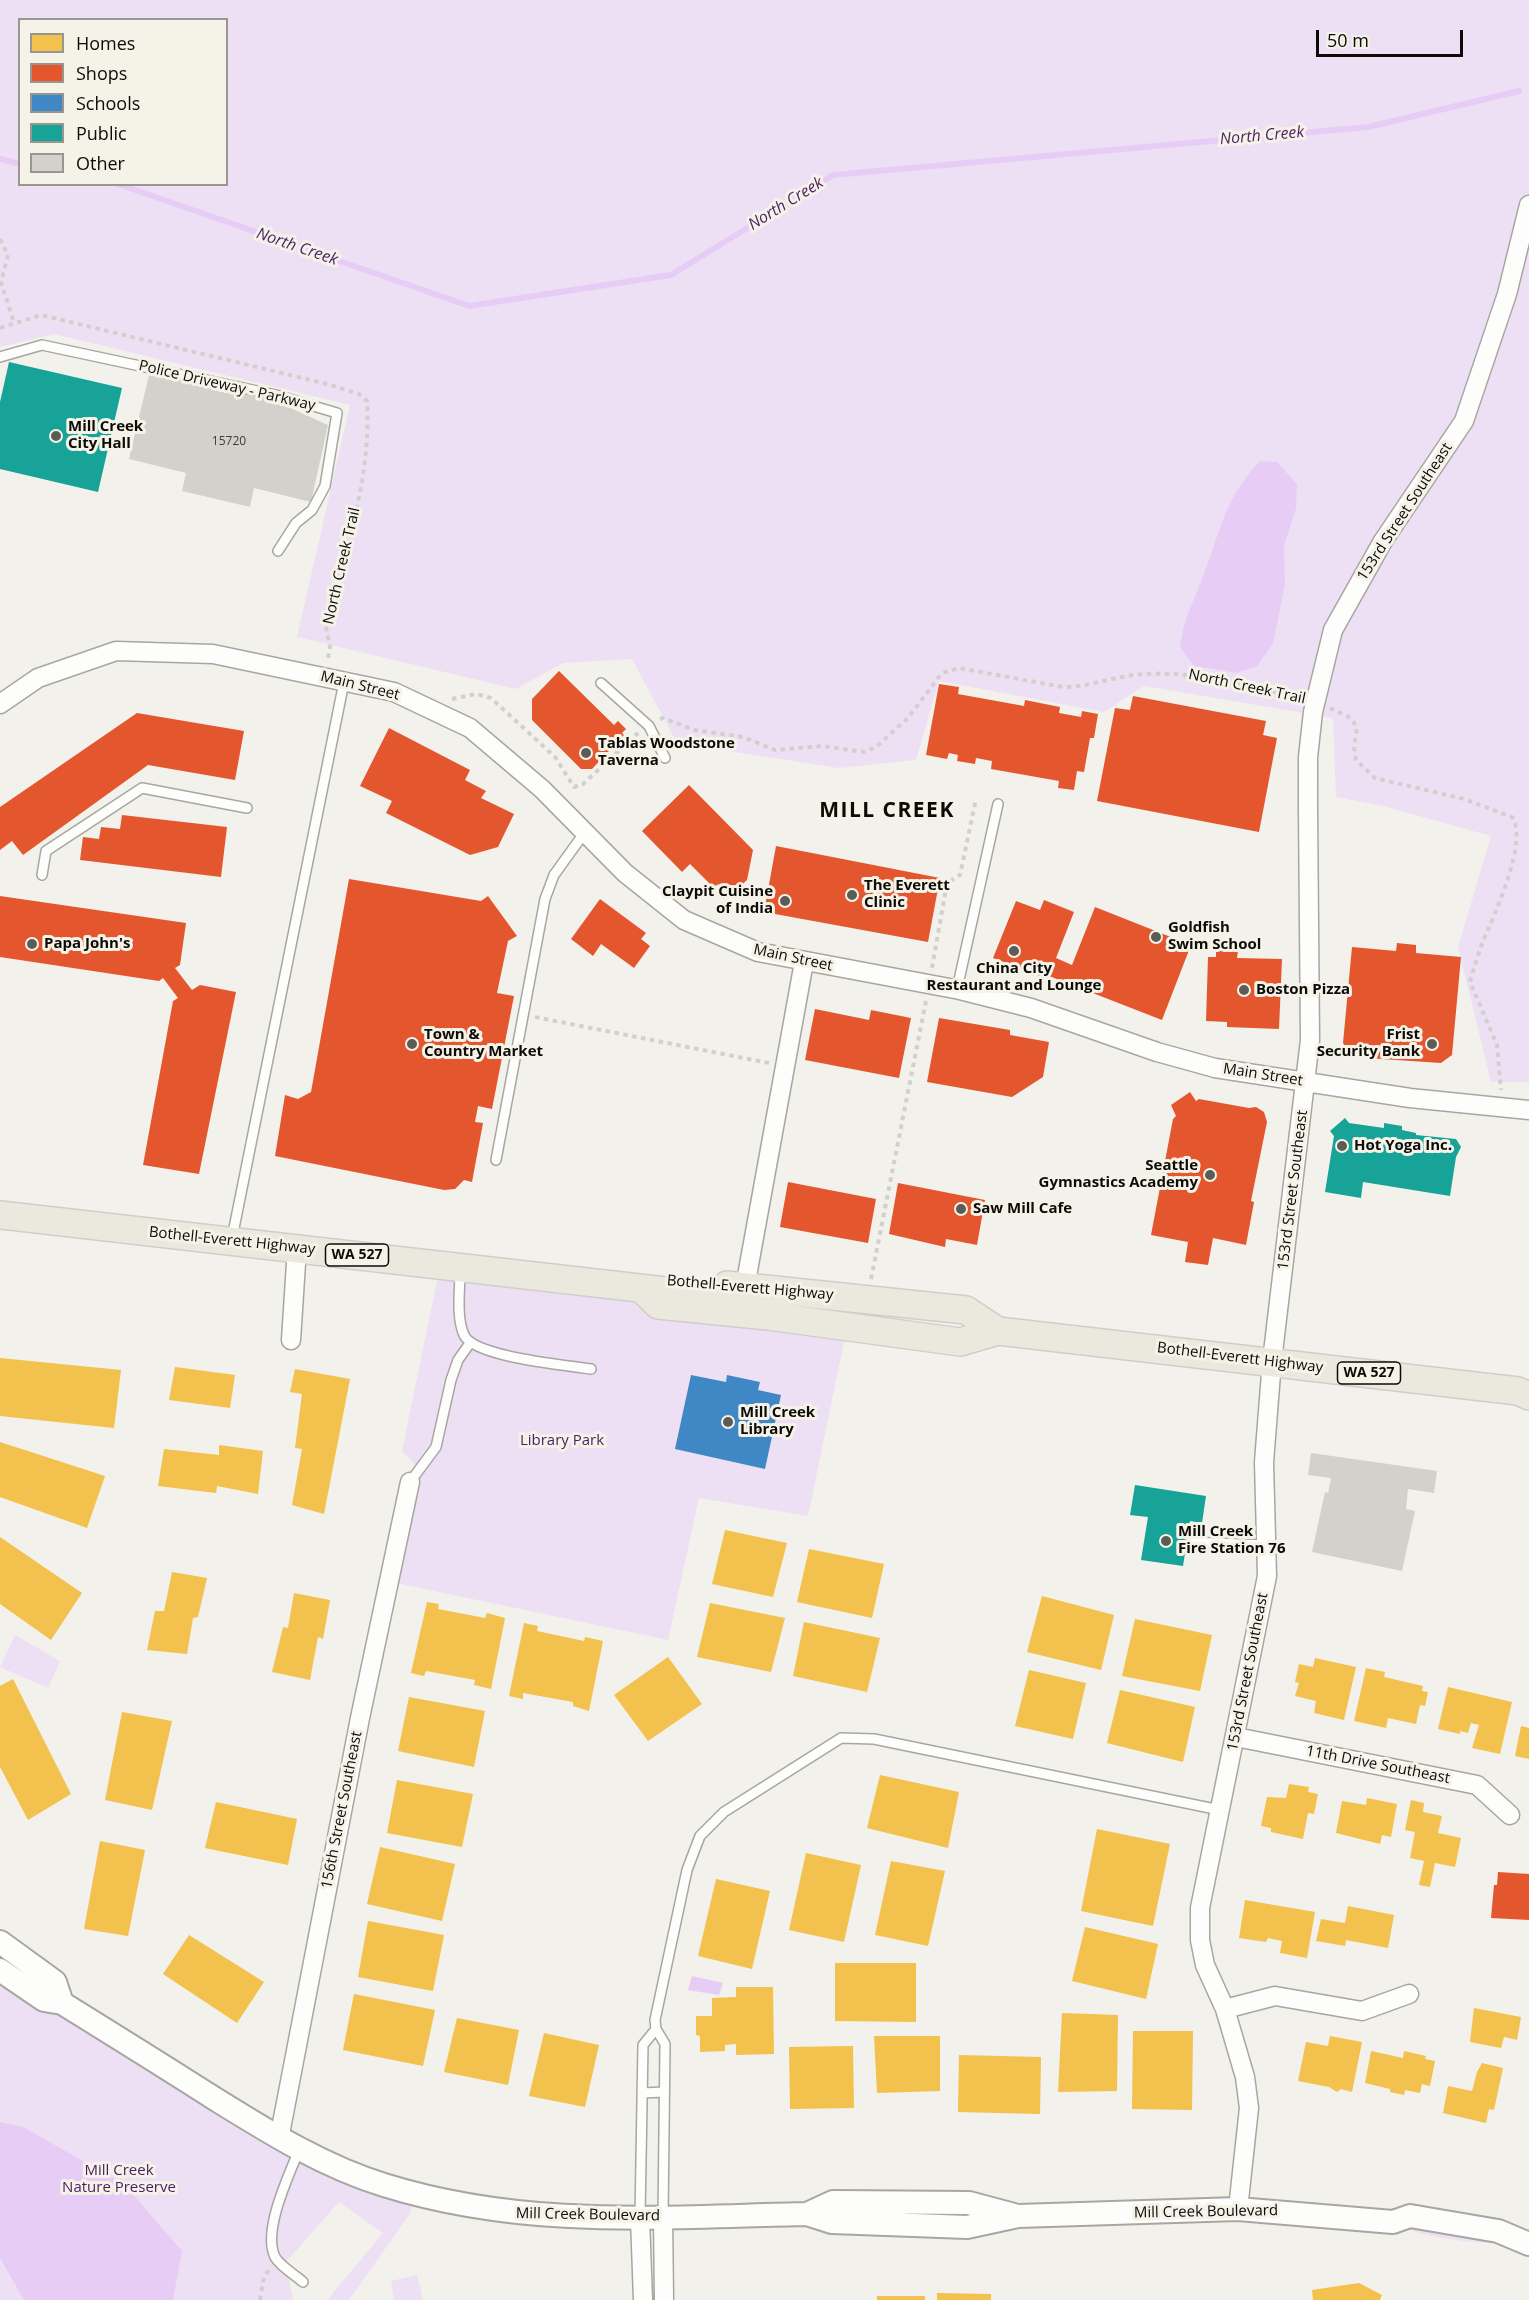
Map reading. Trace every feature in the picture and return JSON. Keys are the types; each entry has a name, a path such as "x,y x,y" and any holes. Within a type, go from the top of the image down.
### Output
{"main road":[{"name":"Bothell-Everett Highway","path":"0,1215 642,1289 662,1278 966,1310 998,1331"},
{"name":"Bothell-Everett Highway","path":"642,1289 658,1305 768,1316 948,1341 960,1342 998,1331 1525,1392"}],"street":[{"name":"153rd Street Southeast","path":"1238,2209 1249,2108 1245,2077 1225,2009 1205,1965 1200,1940 1200,1908 1267,1576 1264,1462 1272,1361 1307,1082 1310,1040 1308,757 1316,702 1334,630 1383,541 1464,421 1507,294 1529,205"},
{"name":"Main Street","path":"0,704 38,678 116,651 213,654 394,692 470,729 542,789 625,873 684,920 759,952 957,989 1031,1008 1157,1052 1205,1065 1453,1103 1529,1110"},
{"path":"745,1287 804,962"},
{"path":"291,1340 297,1248"},
{"name":"156th Street Southeast","path":"279,2139 364,1696 410,1482"},
{"name":"11th Drive Southeast","path":"1236,1737 1477,1785 1510,1815"},
{"path":"0,1942 55,1982 62,2003"},
{"name":"Mill Creek Boulevard","path":"0,1970 44,2000 62,2003 299,2150 383,2185 443,2201 529,2215 640,2218 807,2214 833,2202 969,2203 1018,2216 1238,2209 1393,2222 1410,2216 1498,2231 1523,2242"},
{"path":"1225,2009 1275,1996 1362,2011 1409,1994"},
{"path":"663,2217 664,2300"},
{"path":"640,2218 643,2300"}],"lane":[{"name":"Police Driveway - Parkway","path":"0,357 42,345 276,394 337,413 326,486 312,510 296,523 278,551"},
{"path":"231,1240 344,682"},
{"path":"601,683 649,726 664,758"},
{"path":"42,874 46,851 142,788 247,808"},
{"path":"957,989 998,804"},
{"path":"496,1160 545,899 554,875 585,832"},
{"path":"460,1268 459,1306 464,1334 470,1343 496,1353 591,1369"},
{"path":"410,1482 436,1447 451,1380 458,1360 470,1343"},
{"path":"1190,1542 1266,1545"},
{"path":"663,2217 665,2044 656,2028 655,2020 687,1870 700,1836 724,1812 841,1738 874,1739 1220,1810"},
{"path":"640,2218 644,2045 656,2028"},
{"path":"642,2092 664,2092"},
{"path":"299,2150 278,2208 273,2235 276,2259 303,2282"}],"path":[{"path":"0,239 8,255 1,281 14,323"},
{"name":"North Creek Trail","path":"0,328 41,315 327,384 359,394 367,401 369,435 363,470 326,627 330,647 327,659 338,661"},
{"name":"North Creek Trail","path":"443,696 453,700 476,694 491,698 555,756 574,787 583,784 632,736 663,718 694,730 743,737 775,750 822,746 864,752 876,747 908,718 942,673 958,668 1063,687 1080,687 1142,674 1184,672 1316,702 1352,718 1357,728 1354,747 1356,760 1375,778 1464,799 1512,818 1518,824 1519,834 1514,866 1482,945 1470,982 1497,1045 1500,1089 1509,1090"},
{"path":"932,969 947,883 960,875 976,799"},
{"path":"868,1299 927,997"},
{"path":"524,1015 784,1065"},
{"path":"260,2300 264,2277 276,2259"}],"green space":[{"path":"0,0 1529,0 1529,1082 1491,1082 1458,947 1491,836 1383,806 1336,797 1333,718 1144,686 1104,712 939,681 916,760 838,768 677,743 632,659 563,663 516,689 297,637 350,405 54,334 0,347"},
{"name":"Library Park","path":"439,1271 635,1300 845,1337 808,1516 699,1498 668,1640 396,1583 413,1488 414,1464 402,1451"},
{"path":"15,1635 60,1661 48,1688 0,1667"},
{"name":"Mill Creek Nature Preserve","path":"0,1970 279,2139 416,2194 409,2215 349,2300 327,2300 383,2233 339,2202 286,2262 293,2300 0,2300"},
{"path":"1393,2222 1517,2241 1489,2243 1454,2240 1419,2233"},
{"path":"417,2275 423,2300 394,2300 391,2281"}],"shaded area":[{"path":"1260,461 1277,462 1297,484 1296,509 1284,546 1285,584 1273,644 1257,666 1236,673 1194,666 1180,647 1186,619 1231,502"},
{"path":"692,1976 723,1983 719,1995 688,1990"},
{"path":"0,2122 23,2127 124,2184 182,2251 173,2300 24,2300 0,2258"}],"building: Homes":[{"path":"0,1358 121,1370 114,1428 0,1416"},
{"path":"175,1367 235,1375 230,1408 169,1400"},
{"path":"295,1369 350,1379 324,1514 292,1505 302,1449 295,1448 302,1394 290,1392"},
{"path":"0,1442 105,1476 87,1528 0,1497"},
{"path":"219,1445 263,1451 258,1494 217,1486 216,1493 158,1486 164,1449 219,1455"},
{"path":"725,1530 787,1543 773,1597 712,1584"},
{"path":"0,1537 82,1593 51,1640 0,1604"},
{"path":"809,1549 884,1564 872,1618 797,1602"},
{"path":"172,1572 207,1578 198,1617 193,1618 187,1654 147,1650 155,1611 164,1611"},
{"path":"294,1593 330,1600 323,1639 318,1637 310,1680 272,1672 283,1627 288,1628"},
{"path":"1042,1596 1114,1615 1101,1670 1027,1652"},
{"path":"427,1602 439,1604 438,1609 485,1618 487,1613 505,1618 491,1689 474,1685 475,1680 426,1671 424,1676 411,1673"},
{"path":"710,1603 785,1618 771,1672 697,1657"},
{"path":"1135,1619 1212,1635 1200,1691 1122,1676"},
{"path":"804,1622 880,1638 867,1692 793,1676"},
{"path":"524,1623 538,1626 537,1631 584,1641 585,1637 603,1641 589,1711 573,1706 573,1702 523,1693 523,1699 509,1696"},
{"path":"668,1657 702,1704 648,1741 614,1695"},
{"path":"1315,1658 1356,1667 1344,1720 1314,1713 1316,1701 1295,1696 1299,1683 1295,1682 1299,1664 1313,1667"},
{"path":"1366,1668 1385,1672 1384,1677 1423,1686 1422,1691 1428,1692 1425,1706 1420,1705 1416,1724 1388,1718 1386,1728 1354,1721"},
{"path":"1029,1670 1086,1683 1073,1739 1015,1726"},
{"path":"13,1679 71,1794 28,1820 0,1767 0,1686"},
{"path":"1448,1687 1512,1702 1500,1754 1472,1748 1479,1725 1471,1723 1468,1733 1460,1731 1460,1734 1438,1729"},
{"path":"1120,1690 1195,1707 1183,1762 1107,1743"},
{"path":"409,1697 485,1711 474,1767 398,1751"},
{"path":"122,1712 172,1721 152,1810 105,1800"},
{"path":"1521,1726 1529,1728 1529,1759 1515,1756"},
{"path":"880,1775 959,1792 948,1848 867,1828"},
{"path":"397,1780 473,1794 462,1847 387,1833"},
{"path":"1289,1784 1309,1787 1308,1792 1318,1794 1314,1814 1308,1813 1303,1839 1271,1832 1271,1828 1261,1826 1267,1797 1286,1798"},
{"path":"1367,1798 1397,1804 1391,1837 1382,1835 1380,1844 1336,1833 1342,1801 1366,1805"},
{"path":"1411,1800 1424,1803 1423,1812 1442,1816 1438,1833 1461,1838 1455,1867 1435,1863 1430,1887 1419,1885 1424,1861 1410,1858 1415,1832 1405,1830"},
{"path":"216,1802 297,1819 288,1865 205,1848"},
{"path":"1097,1829 1170,1844 1153,1926 1081,1911"},
{"path":"100,1841 145,1850 128,1936 84,1929"},
{"path":"380,1847 455,1864 442,1921 367,1904"},
{"path":"806,1853 861,1865 844,1942 789,1930"},
{"path":"891,1861 945,1871 928,1946 875,1935"},
{"path":"716,1879 770,1891 752,1969 698,1956"},
{"path":"1245,1900 1315,1912 1307,1958 1280,1953 1282,1941 1268,1938 1266,1942 1239,1938"},
{"path":"1348,1906 1394,1915 1388,1948 1346,1940 1345,1946 1316,1941 1321,1919 1345,1923"},
{"path":"368,1921 444,1935 433,1991 358,1977"},
{"path":"1085,1927 1158,1944 1146,1999 1072,1981"},
{"path":"189,1935 264,1982 237,2023 163,1974"},
{"path":"835,1963 916,1963 916,2022 835,2021"},
{"path":"736,1987 773,1987 774,2054 736,2055 736,2044 725,2045 725,2051 700,2052 700,2036 696,2035 696,2016 712,2016 712,1998 736,1997"},
{"path":"354,1994 435,2010 423,2066 343,2050"},
{"path":"1474,2008 1521,2017 1517,2040 1504,2037 1501,2048 1470,2042"},
{"path":"1062,2013 1118,2015 1117,2091 1058,2092"},
{"path":"457,2018 519,2030 508,2085 444,2072"},
{"path":"1133,2031 1193,2031 1192,2110 1132,2109"},
{"path":"544,2033 599,2045 585,2107 529,2096"},
{"path":"874,2036 940,2036 940,2091 877,2093"},
{"path":"1330,2036 1362,2042 1352,2092 1341,2089 1337,2092 1329,2087 1298,2081 1306,2042 1328,2046"},
{"path":"853,2046 854,2108 790,2109 789,2047"},
{"path":"1371,2051 1403,2058 1404,2051 1426,2056 1425,2059 1435,2061 1430,2086 1422,2084 1420,2093 1405,2090 1404,2095 1365,2083"},
{"path":"959,2055 1041,2057 1040,2114 958,2112"},
{"path":"1482,2063 1503,2068 1494,2110 1489,2109 1486,2123 1443,2113 1448,2086 1472,2091"},
{"path":"1359,2283 1382,2295 1380,2300 1313,2300 1312,2290"},
{"path":"937,2293 991,2294 991,2300 937,2300"},
{"path":"877,2296 925,2296 925,2300 877,2300"}],"building: Shops":[{"path":"559,671 614,725 618,721 626,729 622,733 624,735 592,769 581,769 532,720 532,699"},
{"path":"939,684 959,687 958,694 1024,706 1025,700 1060,707 1059,713 1081,717 1082,711 1098,714 1094,738 1090,738 1084,772 1077,771 1074,790 1058,788 1059,781 991,769 992,761 976,758 975,764 957,761 958,755 949,753 947,759 926,755"},
{"path":"1133,696 1266,721 1263,735 1277,738 1259,832 1097,801 1115,708 1130,710"},
{"path":"137,713 244,731 235,780 148,765 23,855 12,841 0,850 0,807"},
{"path":"389,728 470,770 465,780 486,791 481,798 514,814 498,847 470,855 386,813 392,801 360,786"},
{"path":"689,785 753,850 747,880 730,896 718,884 714,888 690,864 682,872 642,831"},
{"path":"122,815 227,827 221,877 80,860 83,837 99,839 101,827 120,829"},
{"name":"The Everett Clinic","path":"776,846 940,878 928,942 764,912"},
{"name":"Town & Country Market","path":"349,879 481,901 488,896 517,936 508,941 497,993 514,996 492,1109 478,1106 475,1122 483,1123 472,1182 464,1180 455,1189 444,1190 275,1156 285,1095 298,1099 311,1092"},
{"path":"0,896 186,923 180,965 175,968 192,990 200,985 236,992 199,1174 143,1165 173,1001 178,998 163,978 159,981 0,957"},
{"path":"600,899 646,933 641,939 650,946 634,968 601,944 593,956 571,939"},
{"path":"1044,900 1074,912 1056,958 1072,965 1095,907 1191,945 1162,1020 1049,976 1047,979 993,958 1016,901 1040,910"},
{"path":"1397,943 1416,945 1416,953 1461,957 1452,1055 1441,1063 1352,1057 1343,1043 1352,947 1396,951"},
{"name":"Boston Pizza","path":"1216,950 1238,951 1237,958 1282,959 1279,1029 1227,1027 1227,1022 1206,1021 1208,957 1216,957"},
{"path":"815,1009 869,1020 871,1010 911,1018 899,1078 805,1060"},
{"path":"939,1018 1010,1030 1010,1035 1049,1042 1043,1077 1012,1097 927,1082"},
{"name":"Seattle Gymnastics Academy","path":"1190,1092 1196,1101 1199,1099 1249,1108 1256,1107 1264,1112 1267,1122 1251,1201 1254,1202 1246,1245 1213,1238 1208,1265 1185,1262 1188,1242 1151,1235 1173,1119 1176,1116 1171,1105"},
{"path":"788,1182 876,1199 868,1243 780,1227"},
{"path":"898,1183 985,1200 977,1245 946,1239 945,1247 889,1234"},
{"path":"1498,1872 1529,1874 1529,1920 1491,1918 1494,1885 1497,1885"}],"building: Schools":[{"name":"Mill Creek Library","path":"691,1375 726,1382 727,1375 760,1382 758,1390 781,1395 765,1469 675,1449"}],"building: Public":[{"name":"Mill Creek City Hall","path":"9,362 122,388 98,492 0,469 0,402"},
{"path":"1345,1118 1349,1123 1384,1128 1384,1123 1402,1126 1402,1130 1416,1133 1416,1135 1456,1139 1461,1147 1456,1157 1450,1196 1363,1182 1361,1198 1325,1192 1334,1136 1330,1131"},
{"name":"Mill Creek Fire Station 76","path":"1135,1485 1206,1496 1202,1523 1190,1521 1183,1566 1141,1560 1148,1517 1130,1515"}],"building: Other":[{"path":"150,371 277,402 328,425 311,502 254,488 250,507 182,491 186,473 129,459"},
{"path":"1311,1453 1437,1471 1434,1493 1408,1489 1406,1509 1415,1511 1402,1571 1312,1552 1325,1492 1328,1493 1331,1478 1308,1475"}],"waterway":[{"name":"North Creek","path":"124,186 469,306 671,275 833,175 1368,127 1519,91"},
{"name":"North Creek","path":"0,159 18,164"}],"place":[{"name":"Mill Creek City Hall","path":"56,436"},
{"name":"Tablas Woodstone Taverna","path":"586,753"},
{"name":"The Everett Clinic","path":"852,895"},
{"name":"Claypit Cuisine of India","path":"785,901"},
{"name":"Goldfish Swim School","path":"1156,937"},
{"name":"Papa John's","path":"32,944"},
{"name":"China City Restaurant and Lounge","path":"1014,951"},
{"name":"Boston Pizza","path":"1244,990"},
{"name":"Town & Country Market","path":"412,1044"},
{"name":"Frist Security Bank","path":"1432,1044"},
{"name":"Hot Yoga Inc.","path":"1342,1146"},
{"name":"Seattle Gymnastics Academy","path":"1210,1175"},
{"name":"Saw Mill Cafe","path":"961,1209"},
{"name":"Mill Creek Library","path":"728,1422"},
{"name":"Mill Creek Fire Station 76","path":"1166,1541"}],"district":[{"name":"MILL CREEK","path":"887,811"}]}
